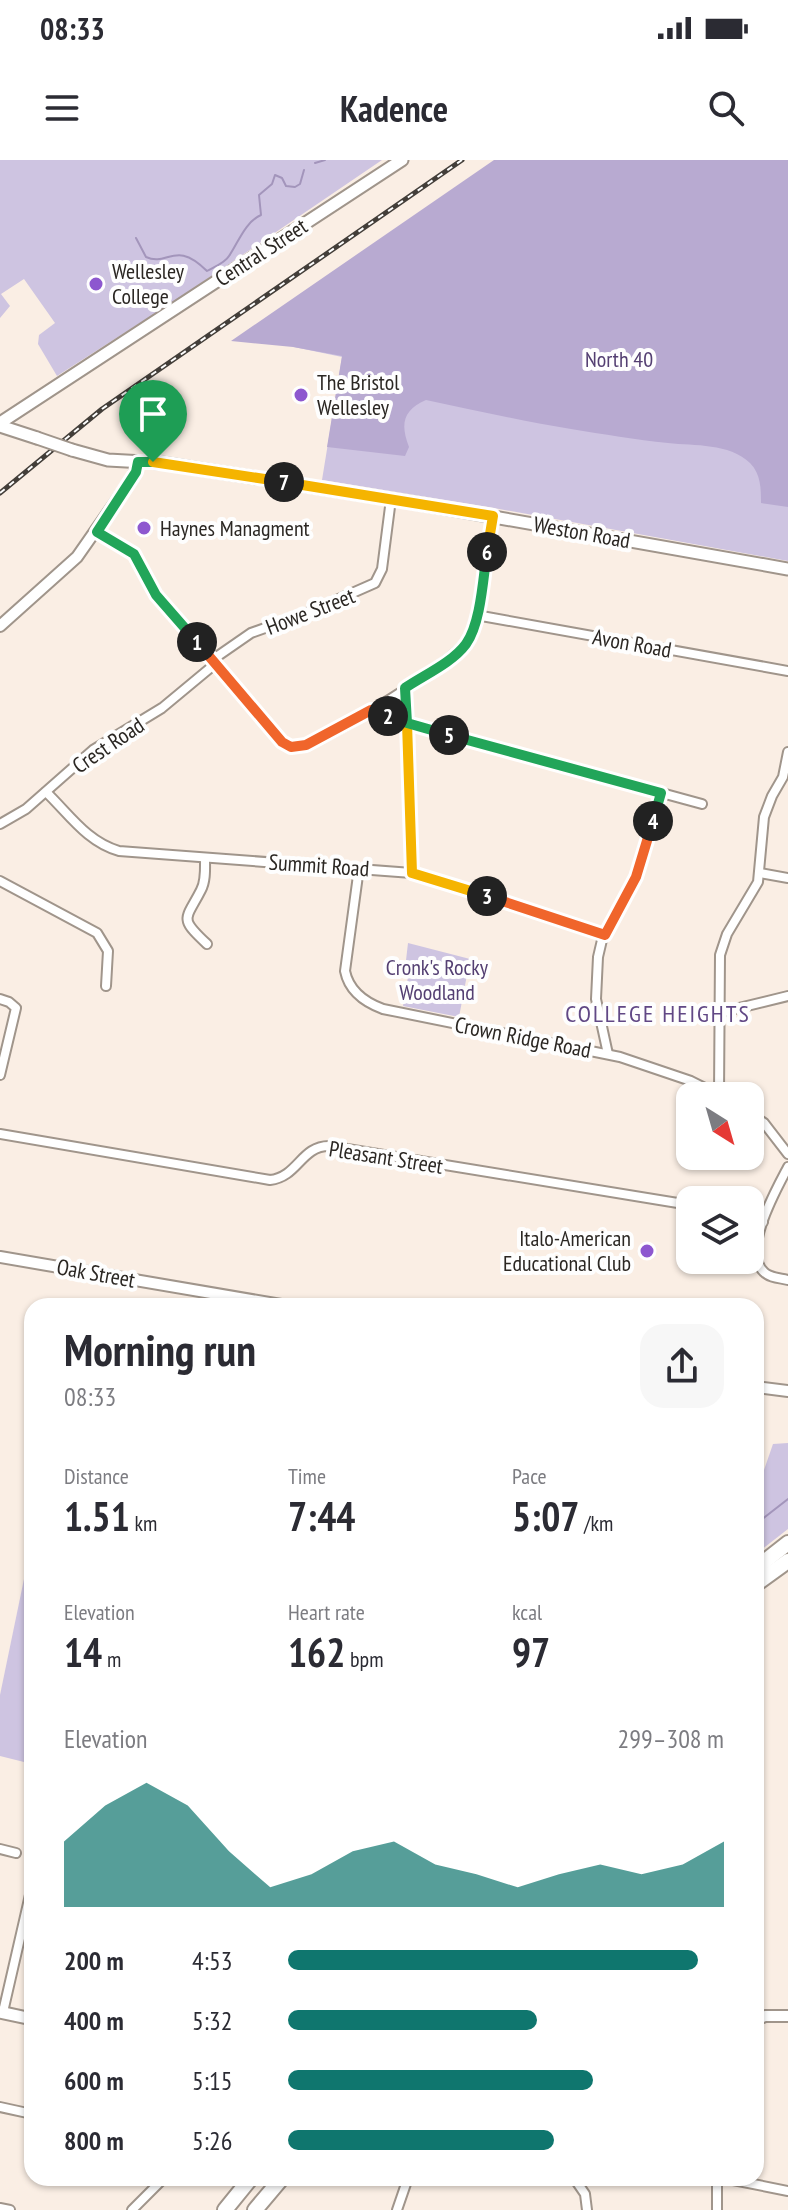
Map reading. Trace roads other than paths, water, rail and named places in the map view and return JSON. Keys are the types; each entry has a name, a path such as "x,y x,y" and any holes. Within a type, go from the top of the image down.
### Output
{"highway":[{"path":"764,1562 788,1543"},
{"path":"764,1578 788,1561"},
{"path":"225,2210 244,2186"},
{"path":"255,2210 275,2186"}],"main road":[{"name":"Central Street","path":"0,425 402,160"},
{"name":"Weston Road","path":"0,425 108,460 162,463 391,499 788,569"},
{"path":"1,2012 24,2017"}],"street":[{"path":"0,626 72,563 97,532 136,472 138,462"},
{"name":"Howe Street","path":"214,662 251,633 375,583 382,569 391,499"},
{"path":"97,532 134,554 156,595 282,742 291,747 306,745 371,710 460,651 471,635 476,615 493,516"},
{"name":"Avon Road","path":"476,615 788,671"},
{"name":"Crest Road","path":"0,824 21,813 93,750 162,708 214,662"},
{"path":"405,688 412,873"},
{"path":"371,710 407,723 702,804"},
{"path":"720,1082 719,960 722,947 754,891 760,873 764,817 783,777 788,752"},
{"name":"Summit Road","path":"46,792 80,828 108,848 133,854 412,873 605,935"},
{"path":"608,1054 596,992 598,957 605,935 637,873 661,793"},
{"path":"205,858 203,886 187,917 192,929 207,944"},
{"name":"Crown Ridge Road","path":"359,868 344,966 347,981 361,998 383,1009 608,1054 693,1082"},
{"path":"760,873 788,878"},
{"path":"0,881 97,933 108,951 106,986"},
{"path":"718,1013 788,996"},
{"path":"0,999 16,1008 0,1075"},
{"path":"764,1123 788,1154"},
{"name":"Pleasant Street","path":"0,1134 270,1180 289,1174 313,1149 329,1146 676,1203"},
{"path":"764,1220 788,1167"},
{"name":"Oak Street","path":"0,1257 240,1298"},
{"path":"764,1271 788,1280"},
{"path":"764,1388 788,1391"},
{"path":"0,1849 16,1853"},
{"path":"1,2012 24,1919"},
{"path":"764,2016 788,2016"},
{"path":"0,2107 24,2112"},
{"path":"132,2210 156,2186"},
{"path":"397,2210 405,2186"},
{"path":"580,2186 585,2194 587,2210"},
{"path":"717,2186 717,2210"},
{"path":"763,2186 788,2191"},
{"path":"0,2208 10,2210"}],"waterway":[{"path":"315,163 325,160"},
{"path":"136,238 146,257 160,259 179,255 207,271 227,258 246,228 261,215 259,195 272,184 275,175 282,178 286,186 295,187 300,184 304,170"},
{"path":"764,1518 788,1499"}],"railway":[{"path":"0,493 102,409 462,160"}],"place":[{"name":"Wellesley College","path":"96,284"},
{"name":"The Bristol Wellesley","path":"301,395"},
{"name":"Haynes Managment","path":"144,528"},
{"name":"Italo-American Educational Club","path":"647,1251"}],"district":[{"name":"COLLEGE HEIGHTS","path":"658,1013"}],"park label":[{"name":"North 40","path":"619,359"},
{"name":"Cronk's Rocky Woodland","path":"437,980"}]}
